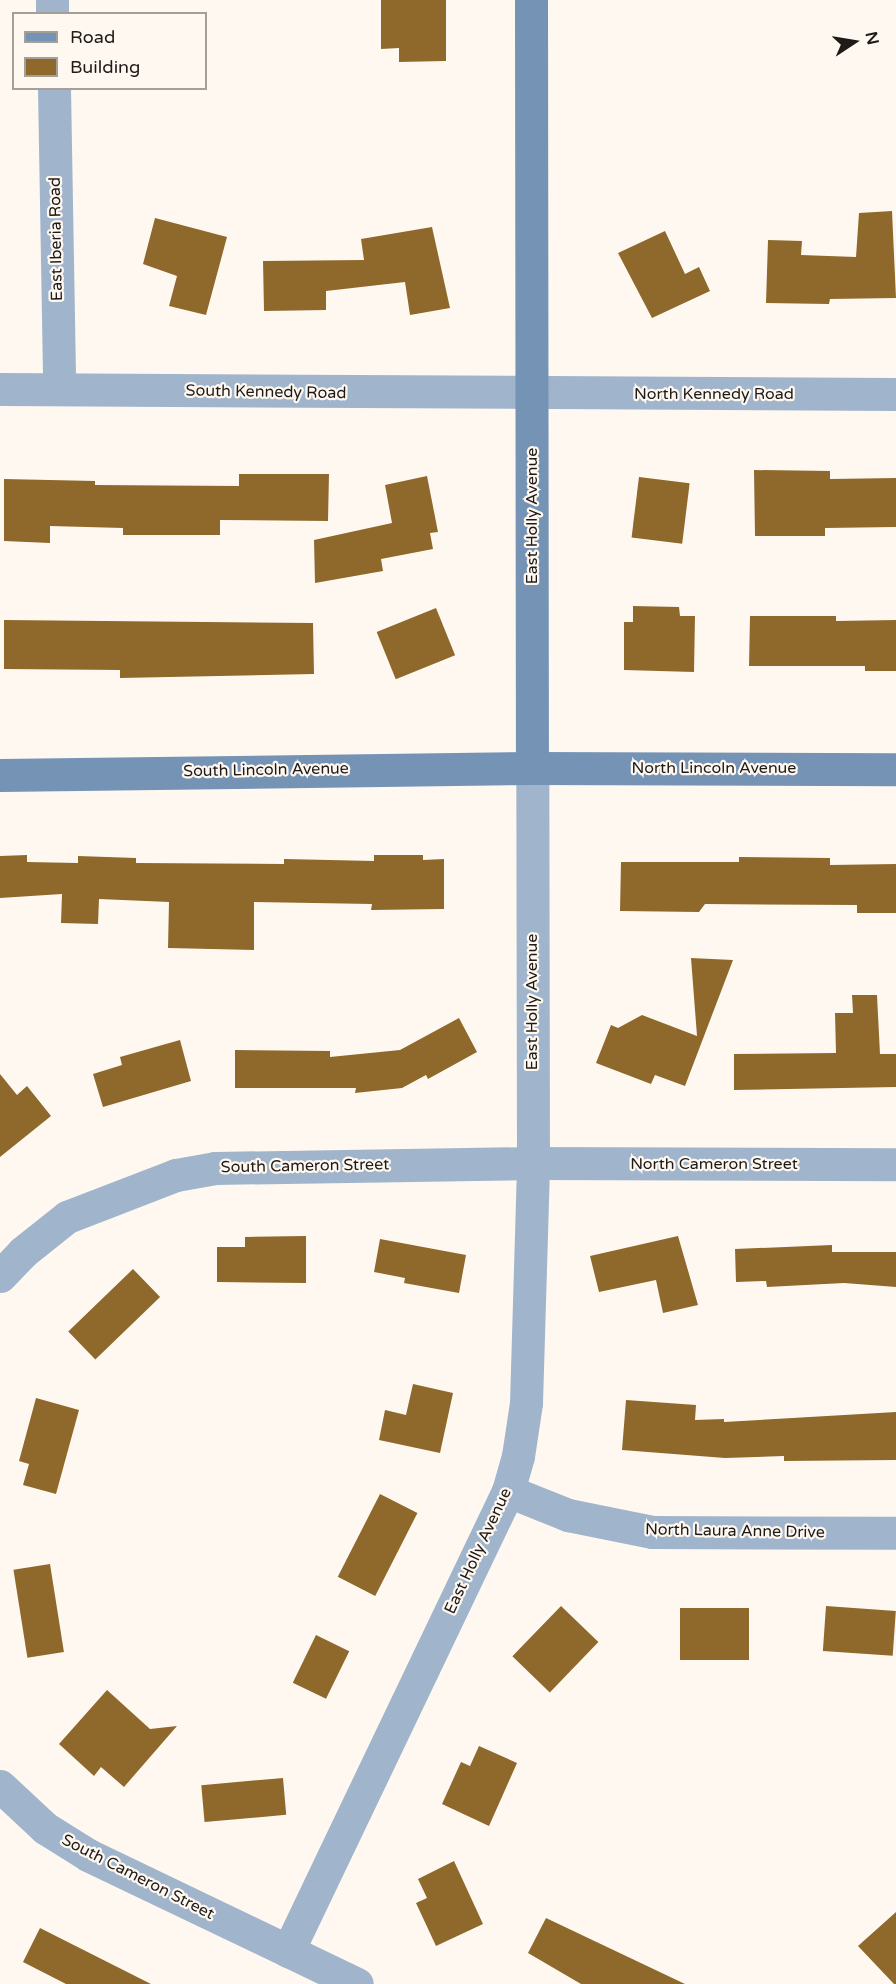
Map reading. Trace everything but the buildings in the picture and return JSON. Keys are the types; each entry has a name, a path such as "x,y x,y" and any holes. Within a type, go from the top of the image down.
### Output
{"street":[{"name":"East Holly Avenue","path":"288,1951 508,1491 526,1403 533,1163 531,0"},
{"name":"East Iberia Road","path":"54,90 59,389"},
{"name":"South Kennedy Road","path":"0,389 532,393"},
{"name":"North Kennedy Road","path":"532,393 896,394"},
{"name":"North Lincoln Avenue","path":"532,768 896,769"},
{"name":"South Lincoln Avenue","path":"0,775 532,768"},
{"name":"North Cameron Street","path":"533,1163 896,1164"},
{"name":"South Cameron Street","path":"0,1276 23,1252 67,1217 176,1175 246,1166 533,1163"},
{"name":"North Laura Anne Drive","path":"508,1491 568,1515 652,1532 896,1533"},
{"name":"South Cameron Street","path":"0,1786 45,1828 88,1855 357,1984"}]}
